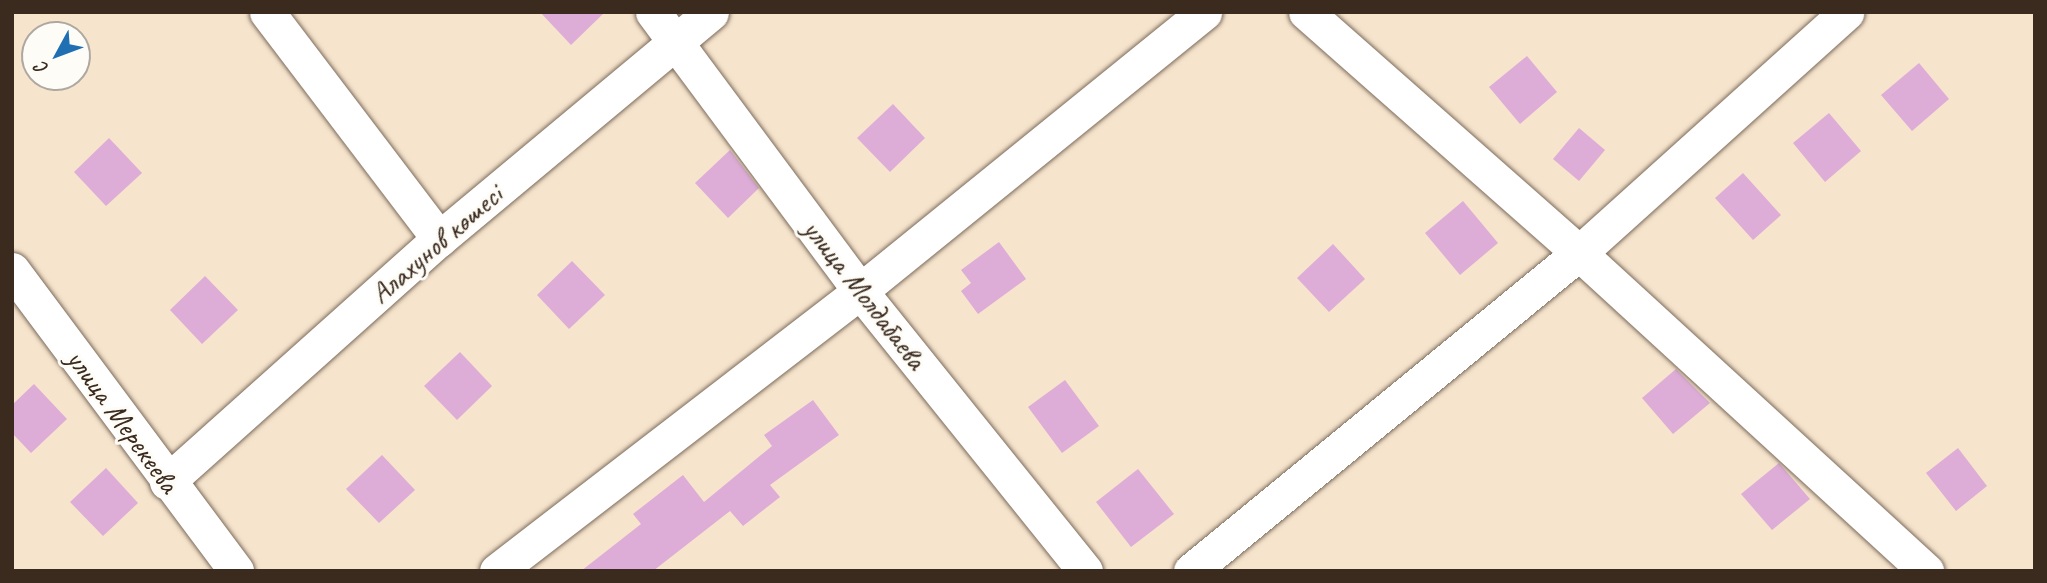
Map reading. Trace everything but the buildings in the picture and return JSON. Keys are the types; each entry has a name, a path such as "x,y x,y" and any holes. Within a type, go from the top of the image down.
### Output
{"street":[{"path":"267,12 439,239"},
{"name":"улица Молдабаева","path":"653,12 860,291 1085,571"},
{"name":"Алахунов көшесі","path":"167,482 439,239 711,12"},
{"path":"498,571 860,291 1204,12"},
{"path":"1306,12 1579,253 1926,571"},
{"path":"1191,571 1579,253 1847,12"},
{"name":"улица Мерекеева","path":"12,270 167,482 236,571"}]}
